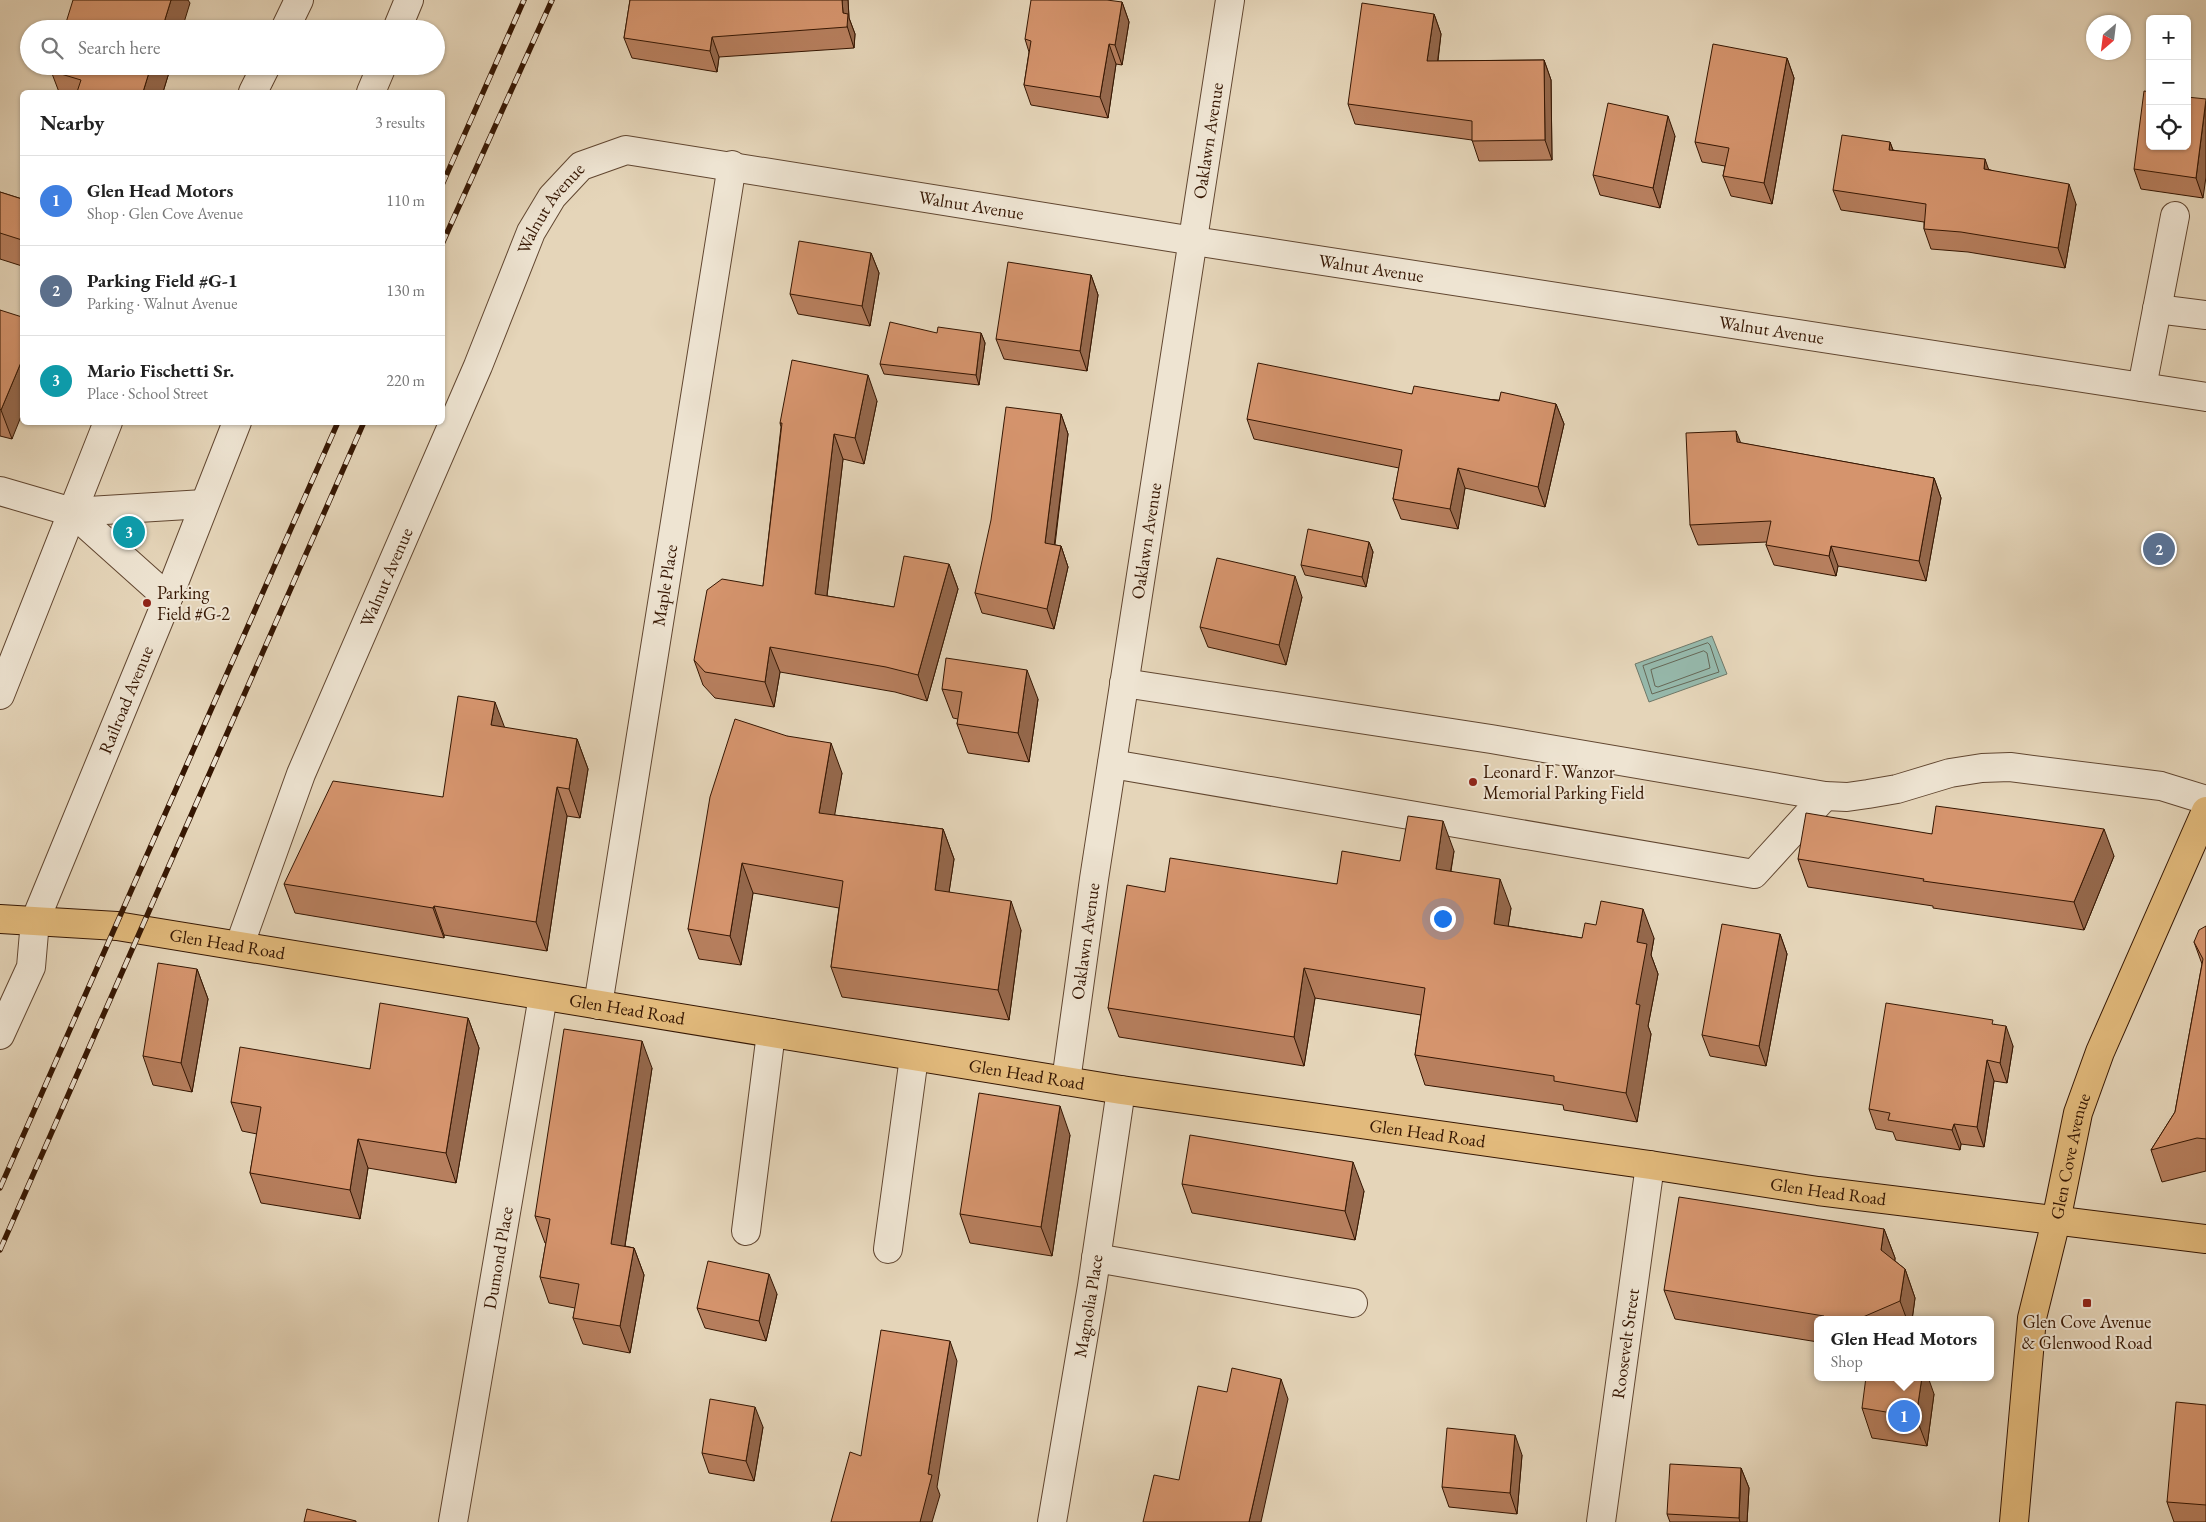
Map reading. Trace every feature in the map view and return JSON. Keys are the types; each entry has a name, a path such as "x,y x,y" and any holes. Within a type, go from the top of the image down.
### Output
{"main road":[{"name":"Glen Cove Avenue","path":"2014,1522 2032,1318 2056,1221 2078,1113 2100,1052 2206,811"},
{"name":"Glen Head Road","path":"0,919 117,926 240,944 543,996 1121,1090 1650,1165 1818,1191 2206,1239"}],"street":[{"path":"289,20 299,0"},
{"path":"401,20 409,0"},
{"name":"Oaklawn Avenue","path":"1066,1081 1124,683 1230,0"},
{"path":"254,90 262,75"},
{"path":"372,90 378,75"},
{"name":"Walnut Avenue","path":"240,944 301,774 474,376 531,232 552,197 581,166 626,150 732,165 1194,241 2206,397"},
{"name":"Maple Place","path":"598,1005 732,165"},
{"path":"2142,387 2175,216"},
{"path":"2157,309 2206,315"},
{"path":"0,695 107,425"},
{"name":"Railroad Avenue","path":"0,1035 31,967 35,921 168,598 236,425"},
{"path":"0,491 72,512 204,504"},
{"path":"72,512 168,598"},
{"path":"1124,683 1491,739 1825,796 1847,797 1868,794 1897,789 1950,773 1982,768 2010,767 2161,786 2206,800"},
{"path":"1112,764 1754,874 1825,796"},
{"name":"Dumond Place","path":"453,1522 543,996"},
{"path":"746,1230 771,1033"},
{"path":"888,1249 914,1056"},
{"name":"Magnolia Place","path":"1052,1522 1096,1258 1121,1090"},
{"name":"Roosevelt Street","path":"1601,1522 1650,1165"},
{"path":"1096,1258 1353,1303"}],"water":[{"path":"1712,636 1727,674 1649,702 1635,664"}],"building":[{"path":"73,0 171,0 165,20 67,20"},
{"path":"630,0 842,0 843,13 848,14 847,27 712,37 710,51 624,38"},
{"path":"1031,0 1107,0 1122,2 1115,45 1109,44 1100,97 1024,85 1031,41 1025,39"},
{"path":"1362,3 1434,14 1427,61 1544,60 1545,140 1472,141 1472,121 1348,104"},
{"path":"1713,44 1787,58 1764,183 1723,176 1729,148 1695,142"},
{"path":"64,75 148,75 144,90 78,90 81,80"},
{"path":"2144,91 2146,91 2146,150 2191,150 2191,97 2206,99 2196,178 2134,169"},
{"path":"1608,103 1668,116 1653,188 1593,175"},
{"path":"1842,135 1890,142 1889,150 1985,159 1984,169 2069,184 2058,248 1961,232 1924,229 1926,204 1833,190"},
{"path":"0,192 20,198 20,239 0,233"},
{"path":"799,241 871,253 862,306 790,294"},
{"path":"1008,262 1091,275 1080,351 996,339"},
{"path":"0,310 20,316 20,365 0,409"},
{"path":"890,322 937,333 938,327 981,333 976,375 880,364"},
{"path":"792,360 868,375 855,438 834,434 815,594 894,607 904,556 949,564 918,675 886,667 770,647 765,682 705,672 694,660 707,590 722,579 763,586 782,423 780,423"},
{"path":"1258,363 1412,394 1414,386 1499,401 1501,392 1556,404 1538,487 1458,468 1450,509 1393,499 1402,450 1247,419"},
{"path":"1006,407 1061,414 1045,543 1061,546 1047,609 975,593 991,520"},
{"path":"1736,431 1737,442 1934,478 1919,561 1831,546 1829,556 1766,545 1771,521 1690,525 1686,433"},
{"path":"1308,529 1369,542 1362,577 1301,565"},
{"path":"1217,558 1295,576 1279,645 1200,627"},
{"path":"946,658 1027,670 1018,733 957,724 962,692 942,689"},
{"path":"458,696 495,702 491,725 577,739 569,789 557,787 536,922 434,906 433,908 284,884 333,781 443,797"},
{"path":"735,719 787,736 831,743 819,813 943,829 935,890 1011,901 998,990 831,967 843,881 742,863 730,936 688,929 710,797"},
{"path":"1936,806 2104,829 2074,902 1923,881 1924,879 1798,859 1806,813 1932,834"},
{"path":"1408,816 1443,821 1436,869 1500,879 1494,924 1582,938 1585,923 1596,925 1601,901 1643,909 1637,942 1647,944 1636,1004 1640,1005 1626,1093 1554,1081 1554,1076 1415,1055 1425,988 1304,968 1294,1037 1108,1008 1127,885 1165,892 1170,858 1337,884 1342,851 1400,861"},
{"path":"1722,924 1780,934 1759,1046 1702,1035"},
{"path":"2206,926 2206,1139 2197,1138 2151,1150 2175,1112 2203,959 2194,942 2199,930"},
{"path":"158,963 197,969 181,1063 143,1056"},
{"path":"380,1003 468,1018 446,1153 358,1139 350,1190 250,1173 261,1107 231,1102 240,1047 370,1069"},
{"path":"1886,1003 1993,1020 1992,1024 2006,1026 2000,1063 1987,1060 1977,1127 1954,1124 1952,1130 1888,1120 1890,1113 1869,1109"},
{"path":"564,1029 642,1041 611,1244 634,1248 620,1326 573,1318 579,1284 540,1277 550,1219 535,1216"},
{"path":"979,1093 1060,1106 1041,1227 960,1214"},
{"path":"1190,1135 1353,1162 1345,1211 1182,1184"},
{"path":"1679,1197 1884,1229 1881,1250 1905,1269 1900,1301 1865,1316 1824,1316 1664,1290"},
{"path":"708,1261 769,1274 759,1321 697,1308"},
{"path":"881,1330 950,1341 928,1474 932,1475 920,1522 831,1522 850,1452 861,1456"},
{"path":"1232,1368 1281,1379 1249,1522 1143,1522 1154,1475 1179,1480 1198,1386 1227,1392"},
{"path":"1865,1381 1921,1381 1916,1417 1862,1408"},
{"path":"710,1399 755,1407 746,1461 702,1453"},
{"path":"2176,1402 2206,1405 2206,1505 2167,1502"},
{"path":"1447,1428 1515,1435 1510,1493 1442,1487"},
{"path":"1670,1464 1741,1468 1739,1518 1667,1514"},
{"path":"307,1509 356,1521 356,1522 304,1522"}],"railway":[{"path":"445,178 524,0"},
{"path":"445,237 552,0"},
{"path":"0,1188 337,425"},
{"path":"0,1250 363,425"}],"place":[{"name":"Mario Fischetti Sr.","path":"129,532"},
{"name":"Parking Field #G-1","path":"2159,549"},
{"name":"Parking Field #G-2","path":"147,603"},
{"name":"Leonard F. Wanzor Memorial Parking Field","path":"1473,782"},
{"name":"Glen Cove Avenue & Glenwood Road","path":"2087,1303"},
{"name":"Glen Head Motors","path":"1904,1416"}]}
